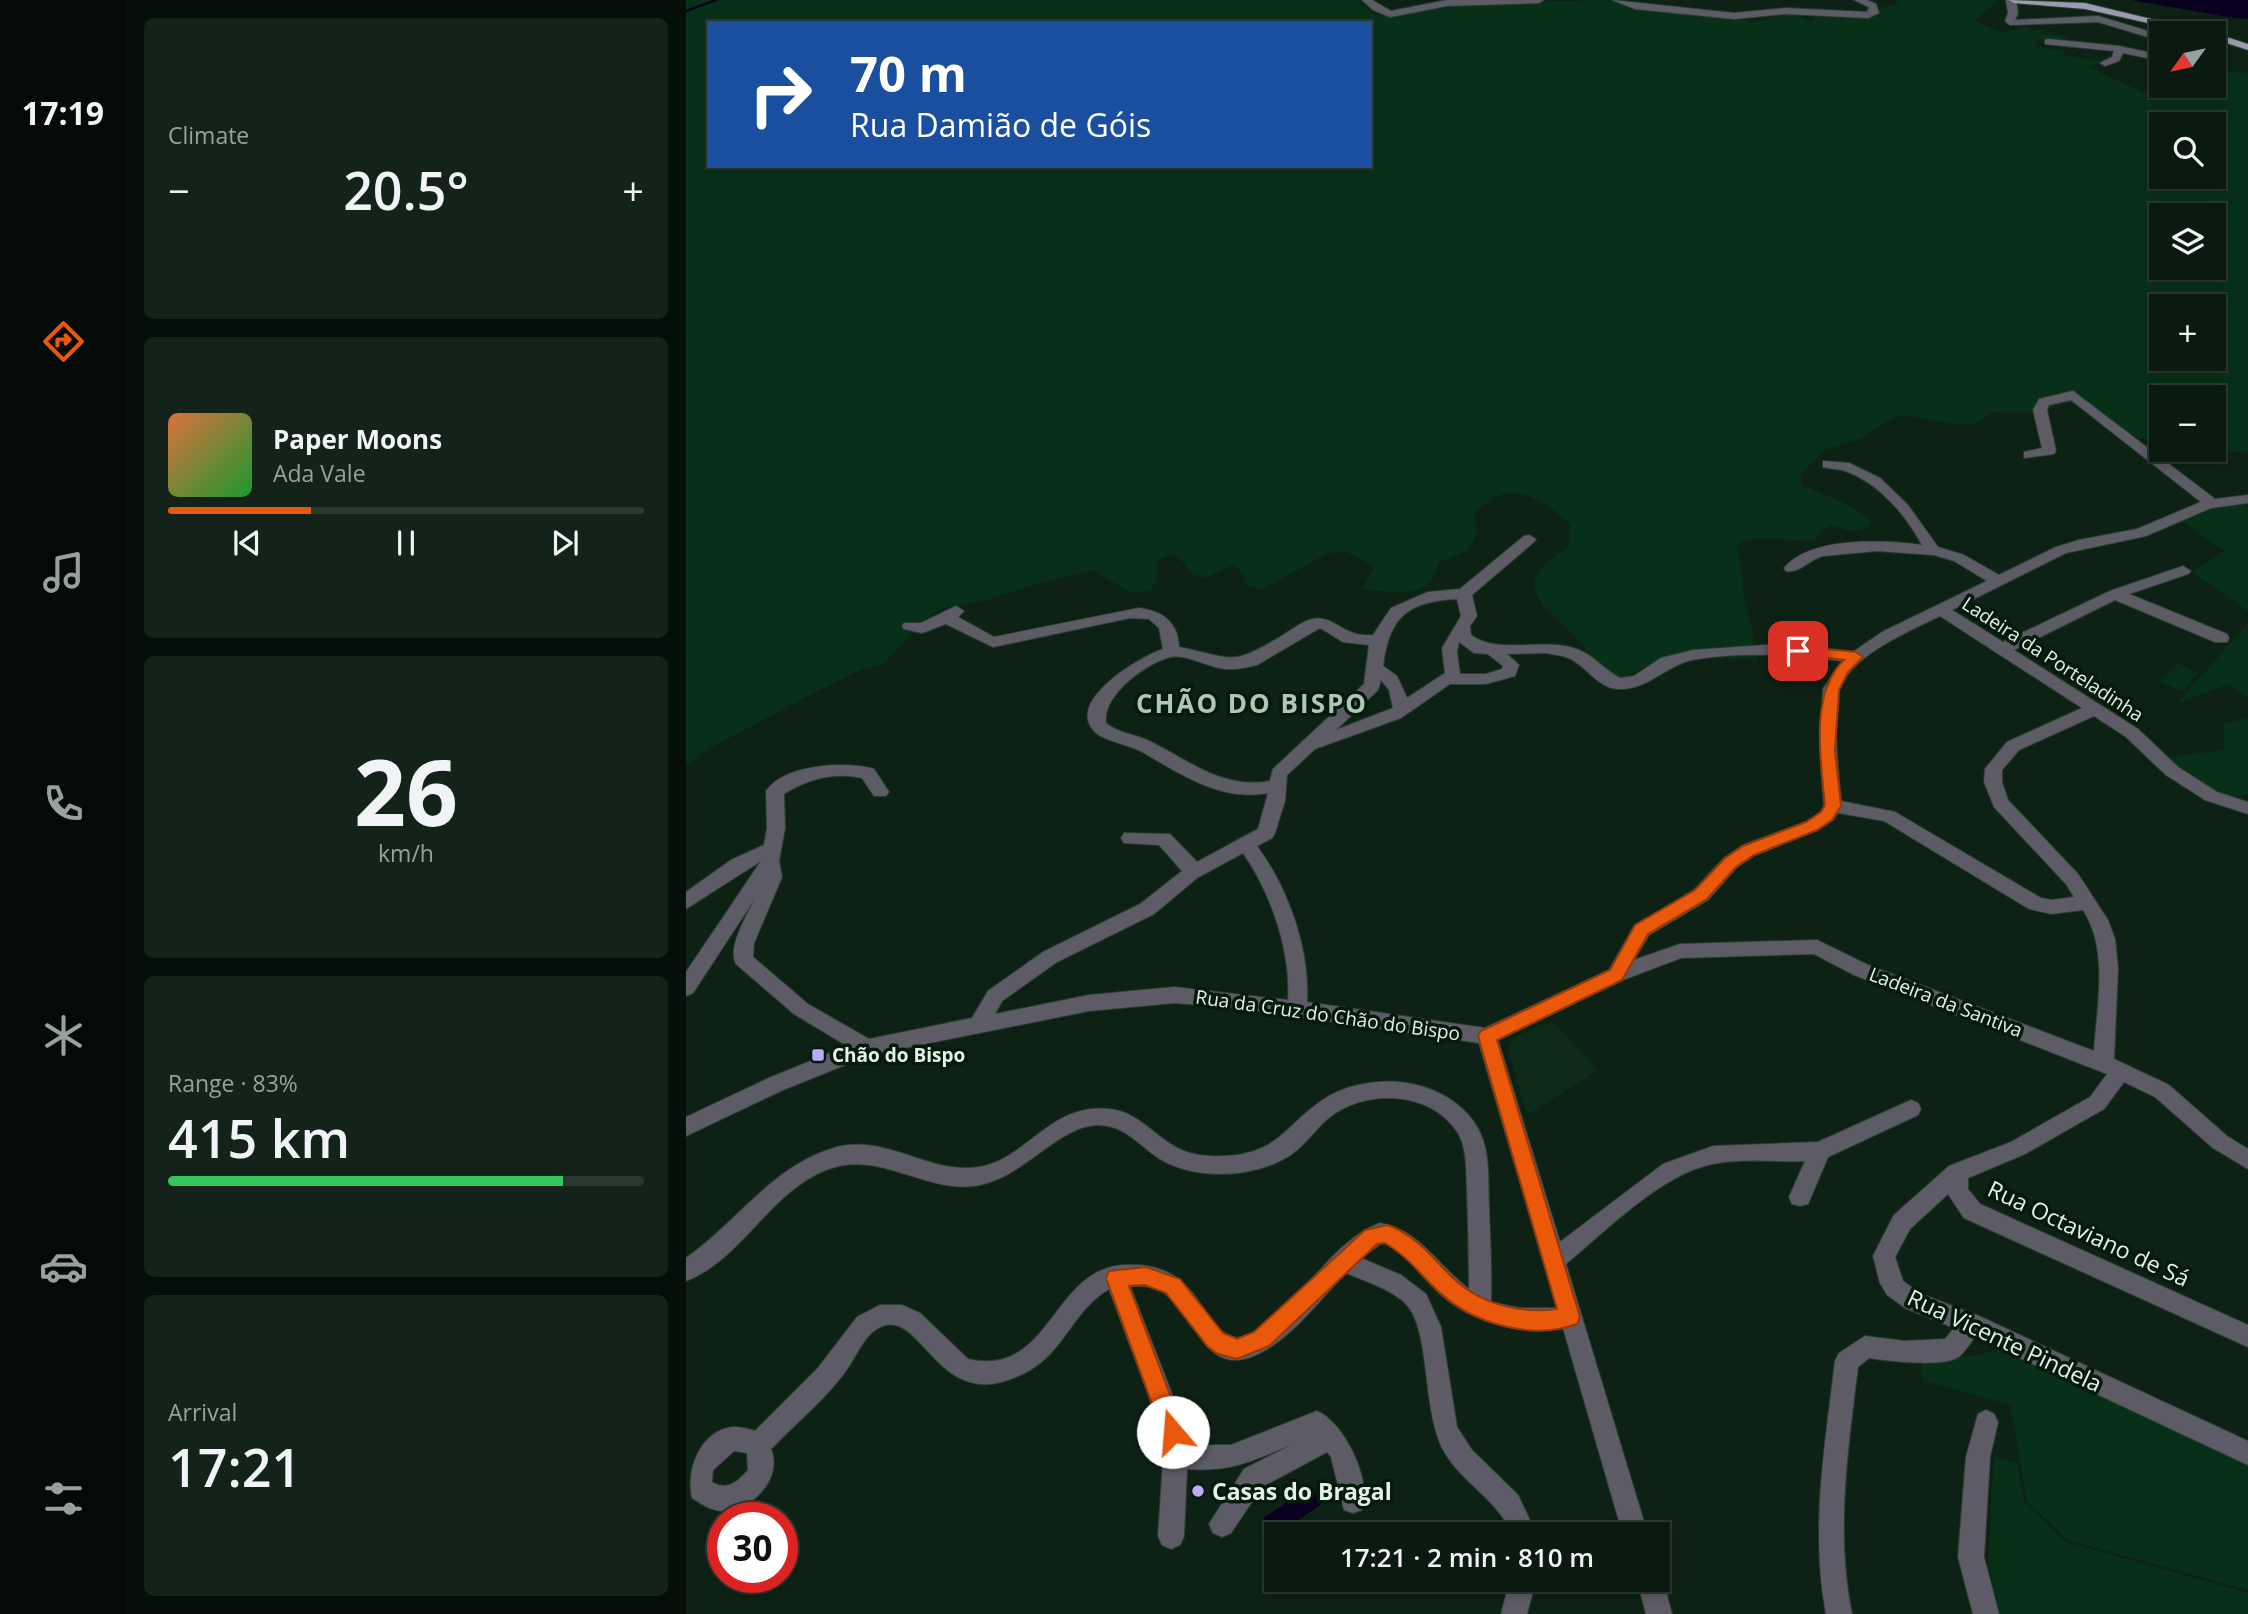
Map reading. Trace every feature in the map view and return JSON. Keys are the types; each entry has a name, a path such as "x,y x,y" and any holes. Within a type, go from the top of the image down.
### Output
{"main road":[{"path":"2012,0 2085,6 2151,21"},
{"path":"2226,40 2248,47"}],"street":[{"path":"1367,0 1376,8 1390,14 1447,3 1539,0"},
{"path":"1617,0 1645,7 1743,15 1786,11 1874,13 1873,6 1860,0"},
{"path":"1634,0 1743,15"},
{"path":"2012,0 2012,23 2098,19 2149,34"},
{"path":"2048,42 2119,49 2149,55"},
{"path":"2105,63 2116,59 2119,49"},
{"path":"2029,456 2049,451 2040,410 2044,402 2073,395 2212,503"},
{"path":"1828,464 1841,463 1870,477 1905,510 1933,551"},
{"path":"1616,975 1642,930 1701,895 1730,863 1748,850 1812,826 1827,816 1833,806 1828,750 1831,690 1843,670 1856,657 1888,636 2061,550 2104,538 2141,533 2167,519 2212,503 2248,499"},
{"path":"977,1027 995,996 1050,957 1147,909 1191,873 1266,834 1279,773 1371,686 1378,639 1396,611 1433,595 1464,594 1529,539"},
{"path":"1791,568 1807,556 1852,548 1910,548 1946,553 1999,581"},
{"path":"2002,649 2115,594 2183,571"},
{"path":"1310,744 1401,710 1446,679 1453,672 1448,661 1450,643 1469,616 1464,594"},
{"path":"2115,594 2221,638"},
{"name":"Ladeira da Porteladinha","path":"1941,610 2132,733 2172,771 2211,796 2248,808"},
{"path":"910,626 922,628 952,614 993,642 1128,615 1151,614 1159,618 1169,631 1172,639 1171,651"},
{"path":"1278,785 1245,790 1213,782 1185,770 1159,752 1128,737 1107,733 1098,725 1096,714 1111,688 1141,665 1171,651 1225,664 1242,663 1251,661 1313,624 1323,623 1347,640 1356,642 1378,639"},
{"path":"1462,626 1463,637 1480,649 1547,648 1575,654 1618,684 1638,681 1667,662 1693,655 1781,649 1856,657"},
{"path":"1446,679 1476,680 1501,677 1509,672 1511,665 1493,650"},
{"path":"1374,668 1394,681 1401,710"},
{"path":"2095,709 2013,746 1994,769 1993,782 2000,803 2072,879 2090,902 2106,939 2113,1066"},
{"path":"867,1047 819,1022 768,985 743,960 745,943 773,877 771,855 776,828 775,791 786,783 849,768 868,773 880,792"},
{"path":"1833,806 1889,816 2036,904 2052,907 2090,902"},
{"path":"1130,838 1164,839 1190,865 1191,873"},
{"path":"1247,845 1255,855 1281,909 1300,992 1297,1009"},
{"path":"686,902 716,879 758,853 771,855"},
{"path":"686,988 771,855"},
{"name":"Ladeira da Santiva","path":"1487,1036 1616,975 1680,951 1817,947 1861,970 2113,1066 2162,1090 2220,1142 2248,1160"},
{"name":"Rua da Cruz do Chão do Bispo","path":"686,1127 776,1084 867,1047 1089,1003 1174,995 1237,1000 1487,1036"},
{"path":"1487,1036 1632,1522"},
{"name":"Rua Octaviano de Sá","path":"2113,1066 2097,1103 2018,1148 1957,1173 1957,1191 1972,1211 2248,1336"},
{"path":"686,1271 713,1253 790,1178 839,1155 875,1154 964,1178 983,1176 1002,1168 1069,1125 1086,1117 1102,1116 1132,1125 1177,1158 1219,1164 1246,1162 1278,1152 1328,1106 1348,1096 1391,1090 1430,1097 1460,1120 1469,1132 1474,1147 1477,1188 1481,1270 1479,1307"},
{"path":"1554,1260 1620,1206 1671,1170 1713,1155 1820,1151 1911,1109"},
{"path":"1800,1197 1820,1151"},
{"name":"Rua Vicente Pindela","path":"1957,1173 1902,1222 1884,1256 1888,1276 1895,1288 1913,1301 1971,1324 2248,1453"},
{"path":"757,1446 834,1367 863,1327 882,1315 909,1318 951,1362 971,1371 1008,1370 1027,1363 1041,1351 1069,1309 1094,1285 1116,1278 1146,1276 1173,1286 1215,1340 1225,1347 1237,1349 1262,1339 1372,1236 1388,1234 1411,1248 1446,1285 1479,1307 1499,1316 1543,1321 1570,1317"},
{"path":"1343,1261 1408,1292 1420,1303 1429,1321 1446,1430 1471,1466 1500,1490 1514,1507 1520,1522"},
{"path":"1116,1278 1173,1432 1177,1456 1171,1536"},
{"path":"1839,1614 1833,1590 1829,1531 1847,1361 1865,1347 1905,1352 1951,1349 1971,1324"},
{"path":"1986,1422 1978,1457 1972,1557 1986,1614"},
{"path":"1177,1456 1215,1459 1231,1457 1317,1423 1342,1451 1353,1501"},
{"path":"1222,1524 1253,1478 1327,1439 1326,1432"},
{"path":"1514,1614 1520,1592"},
{"path":"1653,1592 1659,1614"}],"shaded area":[{"path":"686,0 1357,0 1376,15 1400,16 1444,4 1610,0 1634,9 1737,17 1755,23 1787,12 1813,22 1816,17 1821,16 1871,16 1881,8 1899,3 1895,0 1998,0 1974,21 2002,32 2028,27 2031,30 2044,30 2045,34 2067,35 2072,44 2035,41 2037,47 2066,51 2063,56 2103,61 2088,67 2144,93 2149,89 2149,98 2226,98 2226,71 2248,73 2248,453 2226,451 2226,385 2149,385 2149,440 2137,437 2086,406 2068,403 2022,413 1992,412 1974,424 1901,415 1891,419 1862,438 1824,450 1801,475 1801,485 1864,515 1872,522 1865,530 1849,531 1832,525 1820,531 1815,540 1762,538 1737,545 1746,605 1759,659 1666,658 1622,677 1603,672 1578,640 1543,606 1535,589 1537,575 1569,545 1570,524 1535,499 1511,493 1499,495 1487,502 1475,514 1476,534 1468,550 1440,562 1429,582 1415,590 1388,592 1362,589 1375,567 1347,552 1328,553 1261,590 1245,584 1243,573 1234,565 1204,578 1189,573 1184,563 1172,554 1158,560 1156,581 1150,591 1131,593 1093,570 1039,583 987,600 940,609 925,619 882,665 862,669 708,749 686,766"},
{"path":"2131,0 2248,0 2248,19 2233,18"},
{"path":"2248,504 2248,611 2192,572 2225,551 2177,518 2213,508"},
{"path":"2248,623 2248,698 2229,684 2178,703"},
{"path":"2177,663 2198,673 2182,691 2160,681"},
{"path":"2248,718 2248,794 2224,795 2213,791 2192,780 2162,758 2224,750 2224,724"},
{"path":"1552,1022 1599,1070 1527,1115 1508,1049 1514,1037"},
{"path":"2001,1349 2248,1464 2248,1590 2068,1540 2027,1502 2010,1405 1922,1380 1921,1361 1979,1355"},
{"path":"1994,1458 2017,1463 2024,1502 2066,1542 2248,1593 2248,1614 2001,1614 1988,1563"},
{"path":"1312,1486 1322,1504 1295,1522 1265,1522 1263,1518"}],"waterway":[{"path":"686,11 716,0"}],"place":[{"name":"Chão do Bispo","path":"818,1055"},
{"name":"Casas do Bragal","path":"1198,1491"}],"district":[{"name":"CHÃO DO BISPO","path":"1252,703"}],"route":[{"path":"1173,1432 1116,1278 1146,1276 1173,1286 1215,1340 1225,1347 1237,1349 1262,1339 1356,1249 1380,1233 1399,1238 1446,1285 1479,1307 1499,1316 1543,1321 1570,1317 1527,1164 1487,1036 1616,975 1642,930 1701,895 1730,863 1748,850 1812,826 1827,816 1833,806 1828,750 1831,690 1843,670 1856,657 1798,651"}]}
